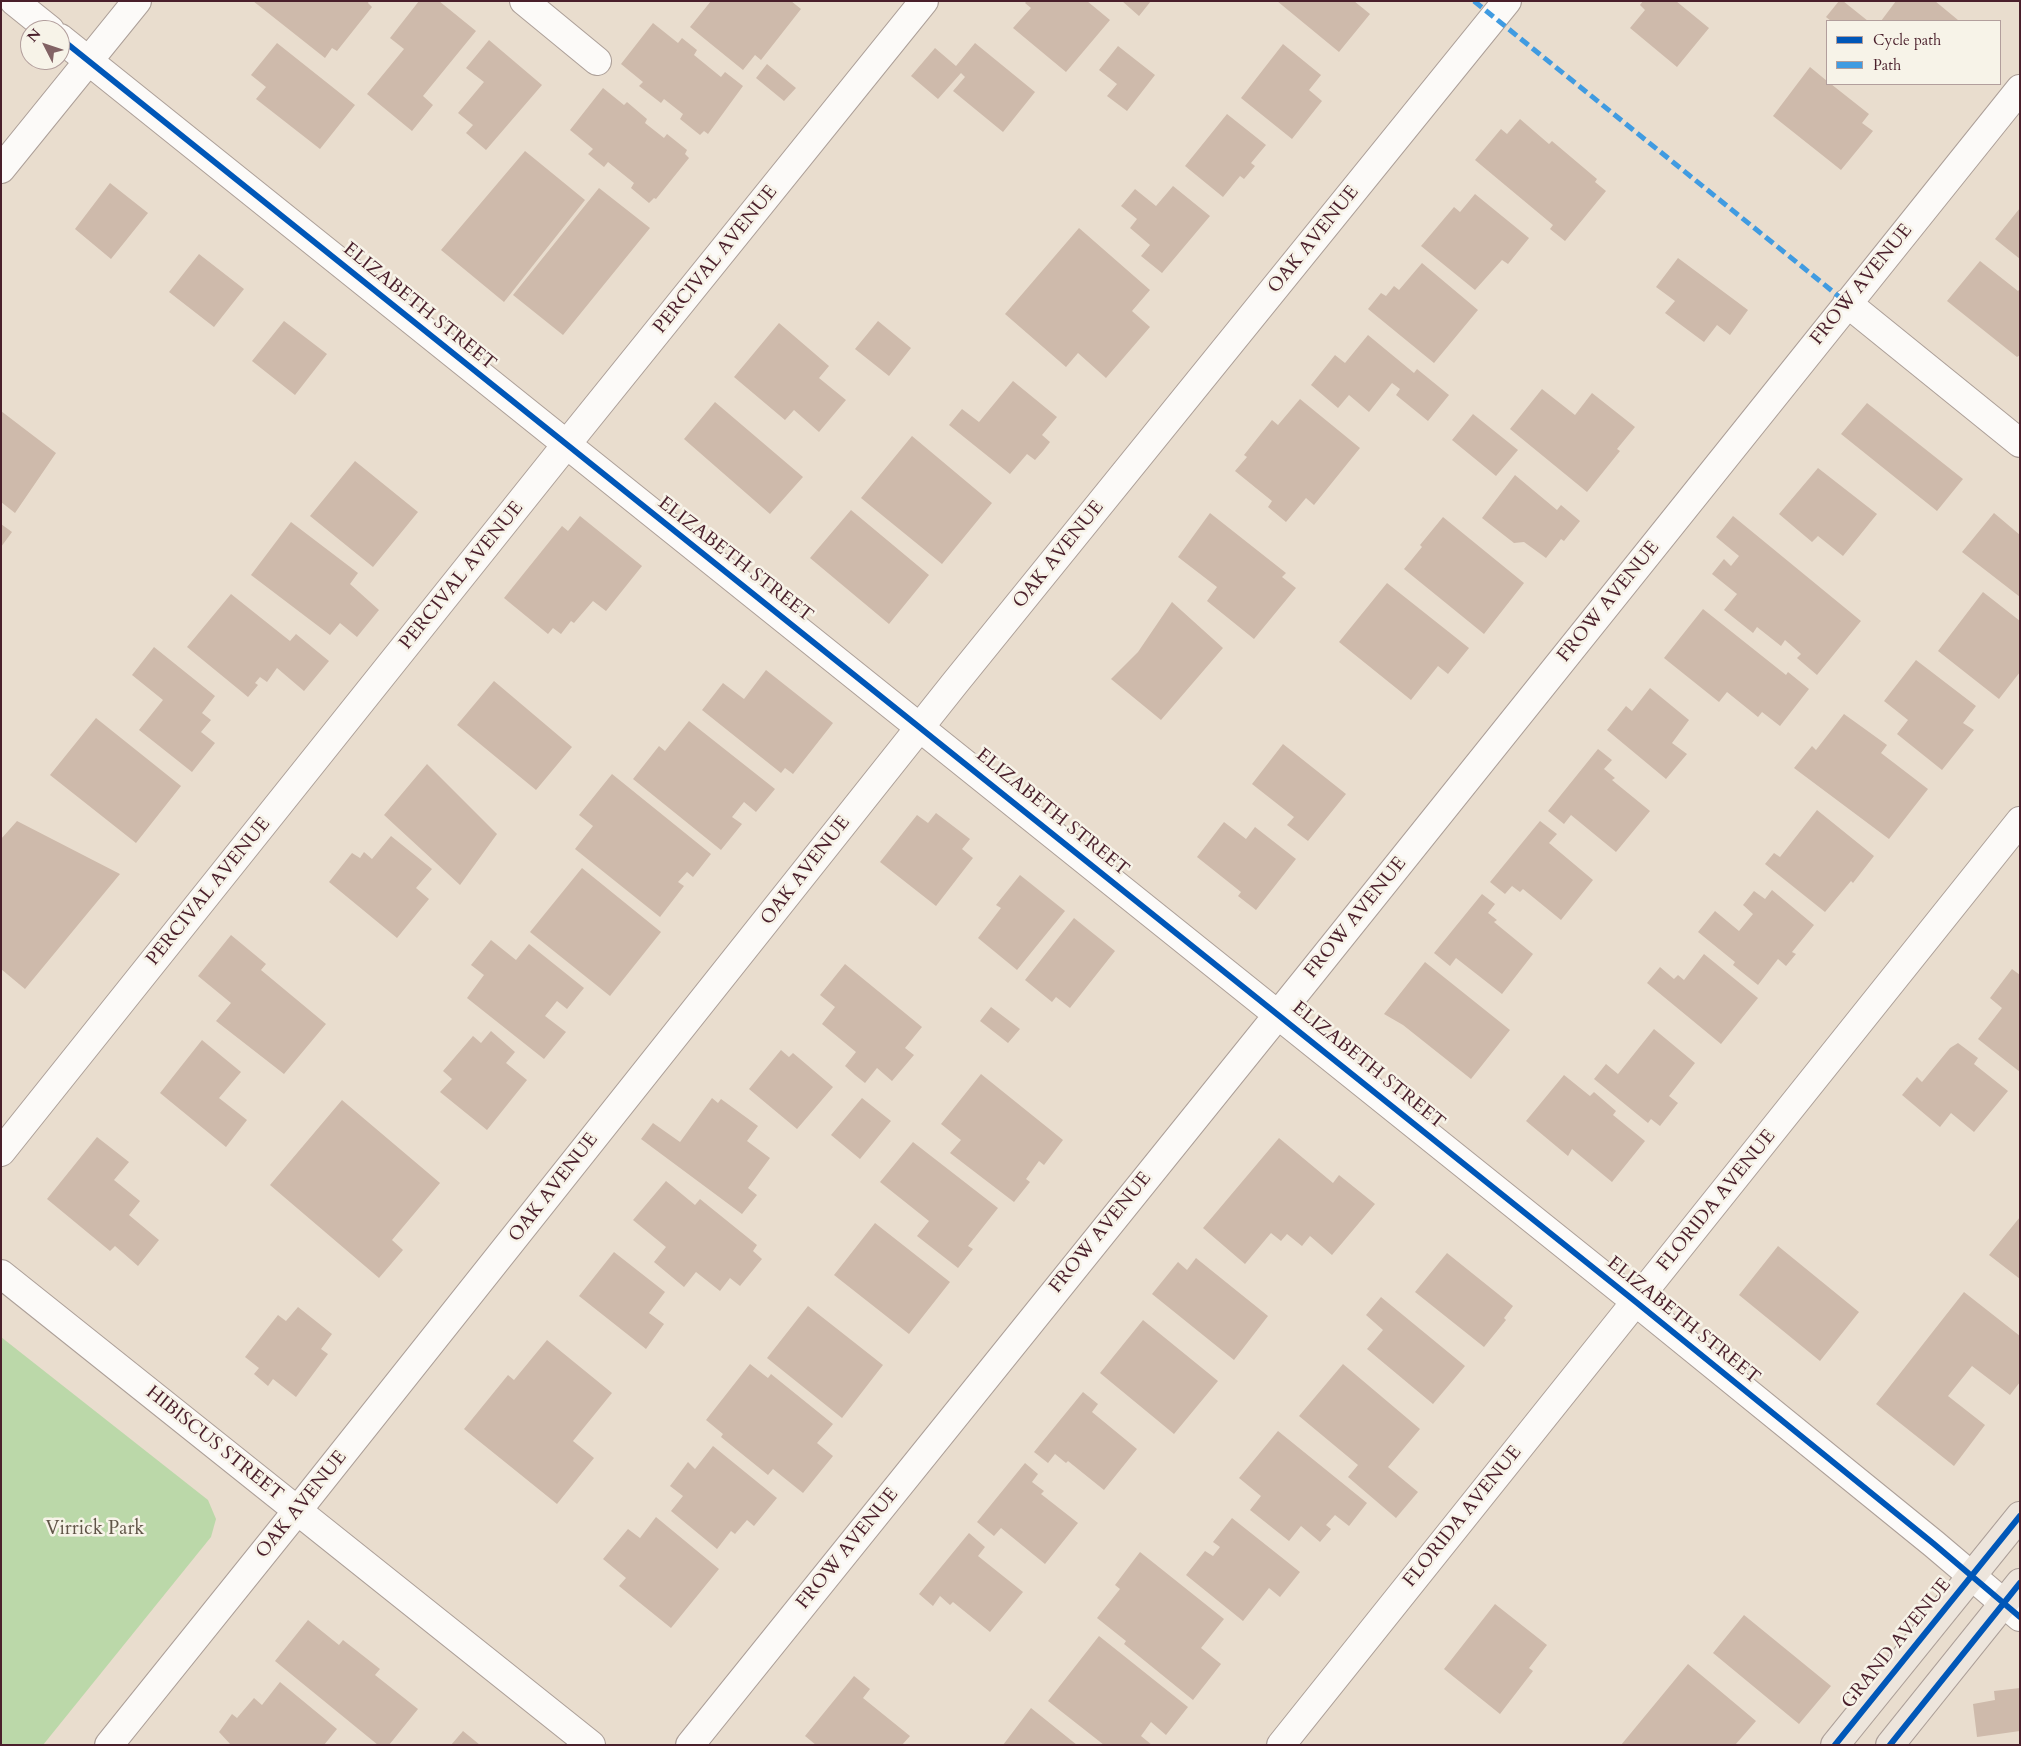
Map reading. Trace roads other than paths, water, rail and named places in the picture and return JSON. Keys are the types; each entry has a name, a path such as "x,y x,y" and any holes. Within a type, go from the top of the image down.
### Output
{"main road":[{"name":"GRAND AVENUE","path":"1835,1745 2020,1516"},
{"path":"1890,1745 2014,1601"}],"street":[{"path":"14,1 38,20"},
{"path":"1,169 137,1"},
{"path":"524,1 597,61"},
{"name":"PERCIVAL AVENUE","path":"1,1152 566,445 924,1"},
{"name":"OAK AVENUE","path":"109,1745 921,727 1507,1"},
{"name":"ELIZABETH STREET","path":"70,46 1278,1014 1971,1575 2014,1601"},
{"name":"FROW AVENUE","path":"690,1745 2020,90"},
{"path":"1847,304 2020,443"},
{"name":"FLORIDA AVENUE","path":"1281,1745 2020,821"},
{"name":"HIBISCUS STREET","path":"1,1274 591,1745"}],"park label":[{"name":"Virrick Park","path":"95,1530"}]}
